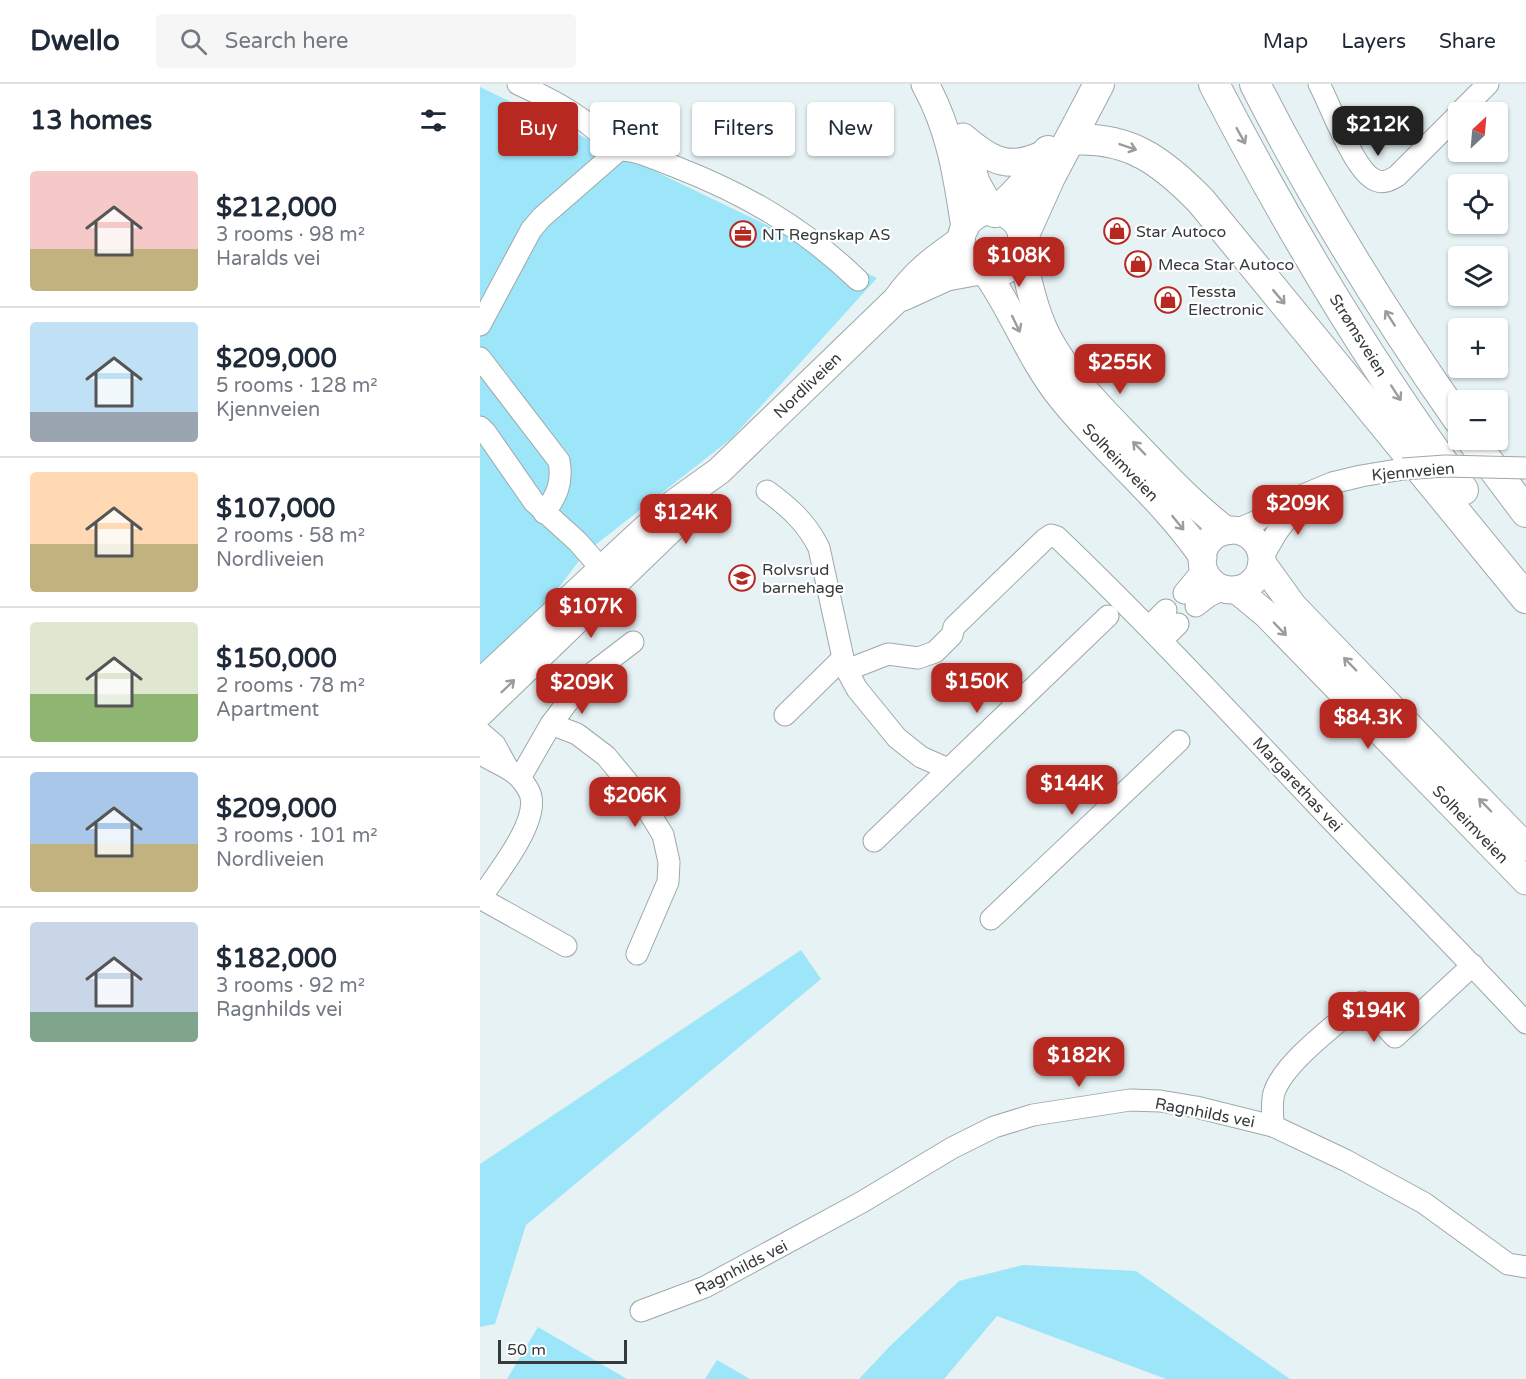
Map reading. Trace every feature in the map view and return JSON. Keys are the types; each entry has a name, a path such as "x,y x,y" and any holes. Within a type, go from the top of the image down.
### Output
{"highway":[{"path":"1022,245 1050,177 1058,147 1082,84"},
{"path":"994,211 1010,199 1058,147 1099,84"},
{"name":"Strømsveien","path":"1214,84 1270,188 1369,351 1455,479 1526,573"},
{"path":"1255,84 1301,170 1358,266 1448,404"},
{"path":"1058,147 1104,140 1135,149 1166,167 1183,183 1351,383 1526,598"},
{"path":"1480,450 1526,512"}],"main road":[{"path":"925,84 943,121 949,142 964,255 974,267 983,272"},
{"path":"941,84 950,100 976,182 994,211 1013,220 1019,227 1022,245"},
{"path":"963,137 987,155 1008,163 1031,161 1058,147"},
{"name":"Nordliveien","path":"480,713 673,504 719,471 896,300 912,278 963,234 973,218 994,211"},
{"name":"Nordliveien","path":"896,300 947,278 1004,271 1011,266 1022,245"},
{"name":"Solheimveien","path":"1022,245 1038,313 1047,336 1070,371 1104,411 1203,513 1231,531"},
{"name":"Solheimveien","path":"983,272 1000,294 1035,361 1048,380 1078,418 1179,524 1203,563"},
{"path":"1231,531 1251,537 1260,550 1262,561 1260,571 1251,583 1230,589 1211,581 1203,563 1204,550 1213,537 1231,531"},
{"name":"Solheimveien","path":"1262,561 1293,606 1526,847"},
{"name":"Nordliveien","path":"480,683 608,576"},
{"name":"Solheimveien","path":"1230,589 1266,614 1526,881"}],"street":[{"path":"518,84 590,124"},
{"path":"1319,84 1355,158 1368,176 1382,182 1397,176 1448,125"},
{"path":"1471,102 1488,84"},
{"path":"480,325 531,230 541,218 610,156"},
{"path":"647,156 745,197 819,245 858,280"},
{"path":"480,358 559,461 561,471 559,490 544,513"},
{"path":"480,427 534,502 578,542 608,576"},
{"name":"Kjennveien","path":"1231,531 1257,521 1284,503 1332,483 1361,476 1403,469 1445,466 1526,468"},
{"path":"767,491 799,517 811,532 819,548 845,664 856,689 897,738 921,757 948,769"},
{"name":"Kjennveien","path":"1262,561 1277,532 1304,496"},
{"name":"Margarethas vei","path":"845,664 888,654 918,658 935,652 952,635 954,627 1045,538 1051,535 1057,537 1156,634 1526,1023"},
{"path":"1203,563 1190,600 1230,589"},
{"path":"874,841 1108,616"},
{"path":"1156,634 1172,617"},
{"path":"513,773 586,678 633,642"},
{"path":"785,715 845,664"},
{"path":"551,724 577,734 606,756 639,796 663,835 669,862 668,882 637,954"},
{"path":"480,732 495,745 531,796 530,818 523,833 480,898 566,946"},
{"path":"991,919 1179,741"},
{"path":"480,753 513,773"},
{"path":"1273,1126 1273,1094 1282,1077 1301,1056 1362,1002 1395,1037 1473,965"},
{"name":"Ragnhilds vei","path":"641,1311 705,1287 862,1202 952,1148 994,1127 1033,1115 1130,1100 1160,1101 1197,1107 1273,1126 1345,1160 1424,1203 1508,1264 1526,1267"}],"shaded area":[{"path":"480,87 511,102 498,102 498,156 578,156 578,134 590,140 590,156 623,156 877,278 732,438 585,553 480,691"},
{"path":"801,950 821,979 526,1225 495,1324 480,1327 480,1164"},
{"path":"1023,1265 1136,1271 1290,1379 1166,1379 997,1316 944,1379 859,1379 890,1346 959,1281"},
{"path":"538,1327 627,1379 507,1379"},
{"path":"717,1360 750,1379 705,1379"}],"place":[{"name":"Star Autoco","path":"1117,231"},
{"name":"NT Regnskap AS","path":"743,234"},
{"name":"Meca Star Autoco","path":"1138,264"},
{"name":"Tessta Electronic","path":"1168,300"},
{"name":"Rolvsrud barnehage","path":"742,578"}]}
